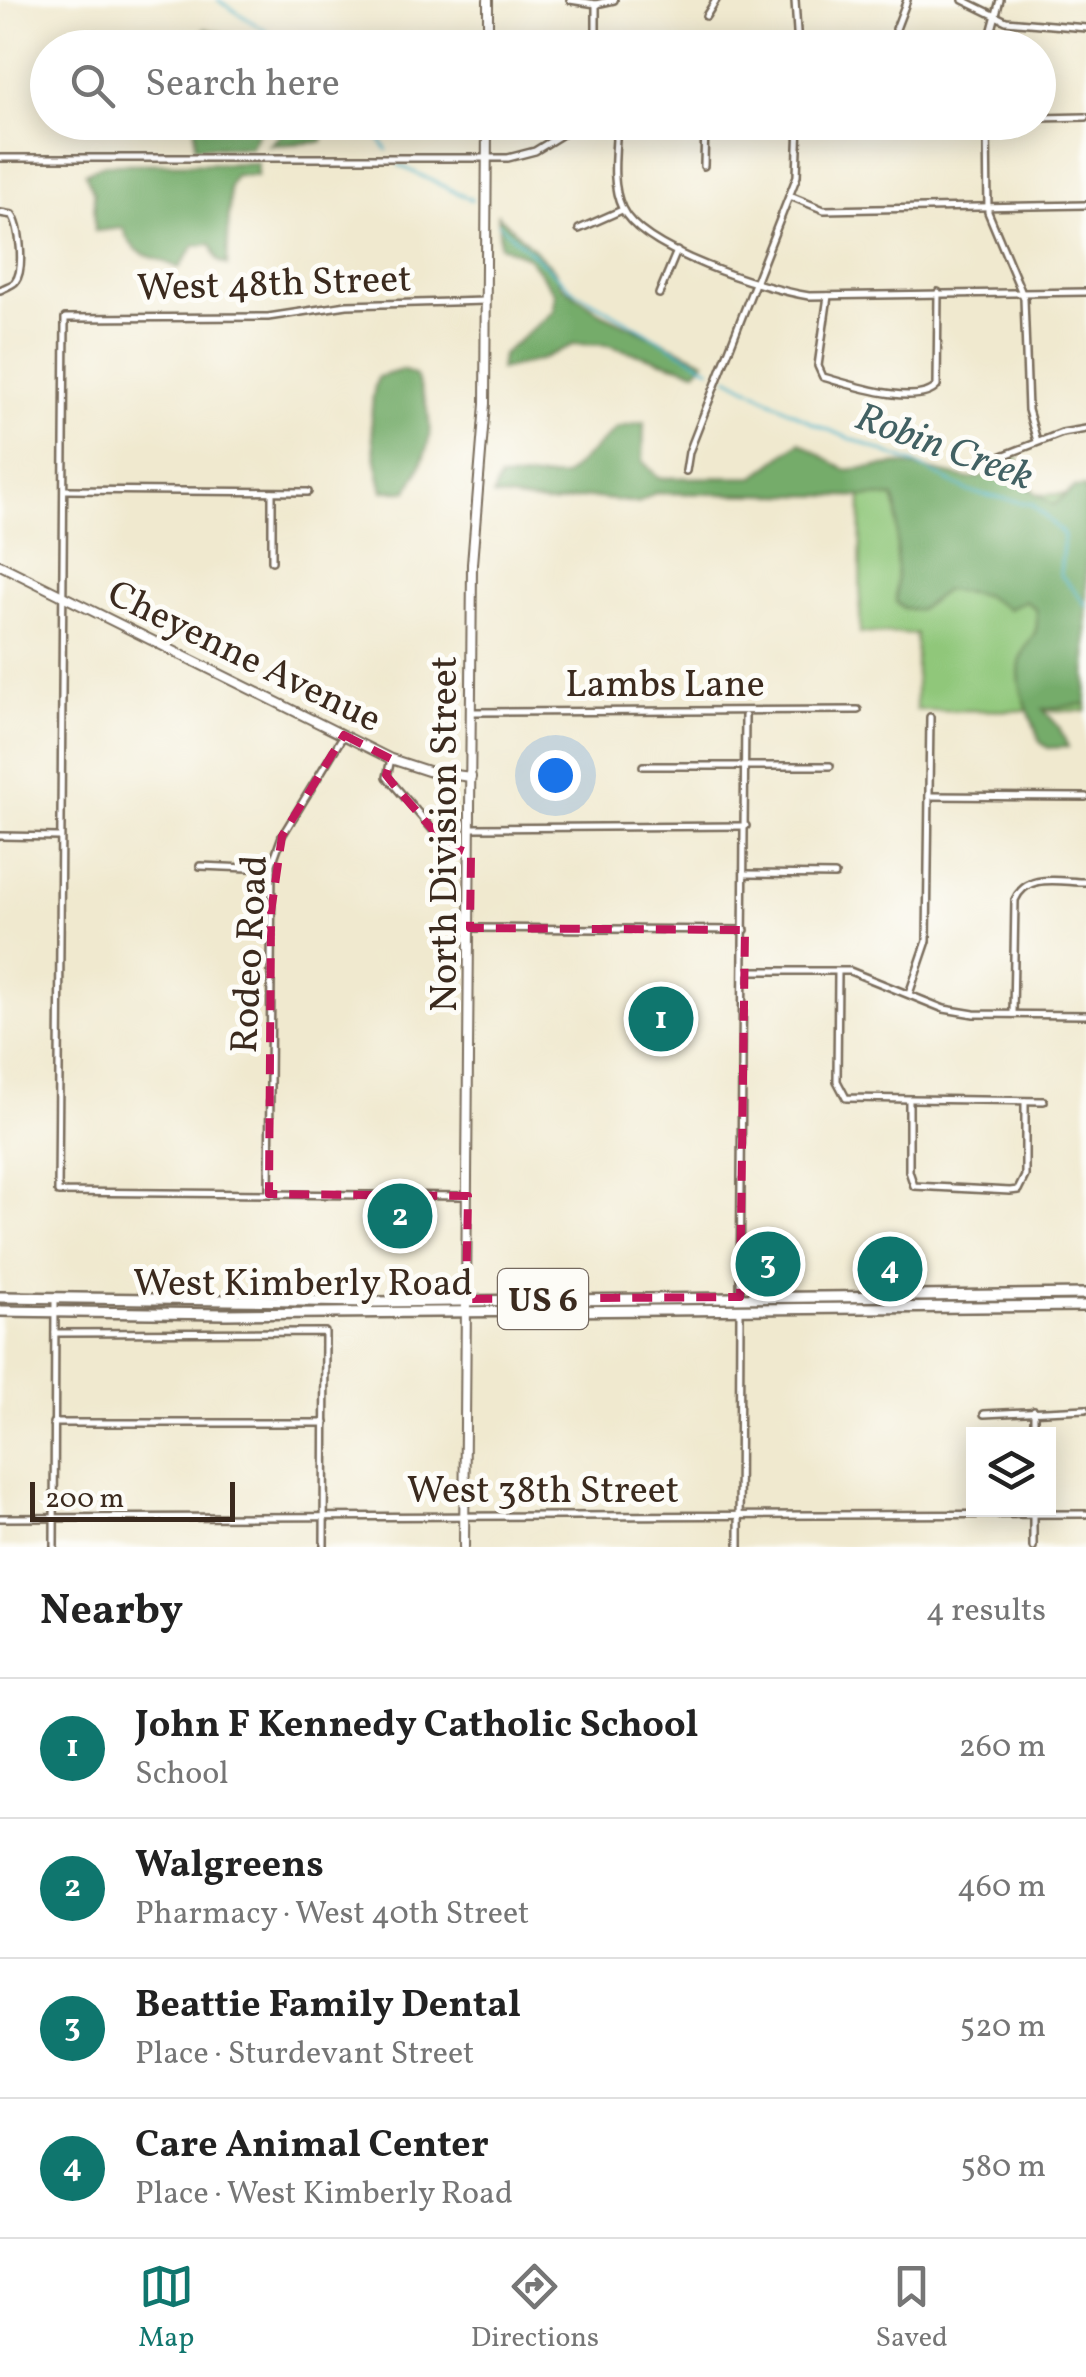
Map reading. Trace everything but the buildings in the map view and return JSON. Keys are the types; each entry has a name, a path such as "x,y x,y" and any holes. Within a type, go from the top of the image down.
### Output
{"main road":[{"path":"488,0 488,30"},
{"name":"North Division Street","path":"464,1547 472,564 485,404 486,140"},
{"name":"Cheyenne Avenue","path":"0,566 392,759 430,772 471,777"},
{"name":"West Kimberly Road","path":"0,1297 466,1299 1086,1294"},
{"name":"West Kimberly Road","path":"0,1312 1086,1306"}],"street":[{"path":"570,0 596,4 614,0"},
{"path":"706,16 716,0"},
{"path":"795,0 797,30"},
{"path":"896,29 907,0"},
{"path":"964,0 994,16 1032,27 1086,28"},
{"path":"991,30 1000,0"},
{"path":"596,4 596,30"},
{"path":"1056,118 1086,117"},
{"path":"0,158 486,158 522,156 550,140"},
{"path":"617,140 616,188 622,210 646,237 795,294 1086,292"},
{"path":"704,166 705,140"},
{"path":"686,471 689,452 790,196 799,164 799,140"},
{"path":"986,140 988,206 1022,292 1028,410 1037,441"},
{"path":"790,196 824,210 1086,204"},
{"path":"579,229 622,210"},
{"path":"0,213 12,214 18,223 19,274 15,282 0,290"},
{"path":"659,294 677,251"},
{"path":"828,296 818,366 823,377 890,394 934,392 938,292"},
{"name":"West 48th Street","path":"65,490 65,318 268,317 347,305 485,301"},
{"path":"992,460 1037,441 1086,429"},
{"path":"308,492 65,490 58,1192 468,1196"},
{"path":"272,492 272,561"},
{"name":"Lambs Lane","path":"472,712 858,710"},
{"path":"738,1547 745,716"},
{"path":"909,994 927,941 930,717"},
{"name":"Rodeo Road","path":"269,1194 272,868 282,836 344,735"},
{"path":"392,759 388,778 445,844 472,854"},
{"path":"643,766 830,766"},
{"path":"929,796 1086,797"},
{"path":"472,828 746,826"},
{"path":"0,836 60,837"},
{"path":"200,866 272,868"},
{"path":"746,874 835,876"},
{"path":"1013,1014 1014,900 1031,881 1086,882"},
{"path":"470,928 745,930"},
{"path":"744,971 838,971 868,975 944,1009 1086,1015"},
{"path":"838,971 839,1090 846,1098 861,1102 1044,1102"},
{"path":"909,1102 908,1171 914,1186 1018,1190 1025,1176 1026,1102"},
{"path":"54,1547 55,1298"},
{"name":"West Kimberly Road","path":"55,1333 325,1332 324,1423"},
{"path":"984,1414 1086,1409"},
{"path":"1034,1410 1034,1427"},
{"path":"53,1423 324,1423 324,1547"},
{"name":"West 38th Street","path":"0,1518 966,1513"},
{"name":"West 38th Street","path":"1056,1513 1086,1514"},
{"path":"1033,1517 1033,1547"}],"highlighted area":[{"path":"344,735 391,759 386,775 394,785 445,844 471,854 470,928 745,930 740,1297 466,1299 468,1196 269,1194 271,912 282,836"}],"green space":[{"path":"195,140 254,140 250,148 195,146"},
{"path":"275,140 322,140 322,142 270,145"},
{"path":"257,163 257,176 235,175 230,186 227,265 218,261 211,244 194,246 179,268 138,250 123,228 95,231 94,193 85,173 105,164"},
{"path":"498,215 554,269 561,285 601,313 705,361 696,371 607,345 575,344 539,360 500,370 502,355 554,311 555,293 528,257 500,246"},
{"path":"402,370 416,376 427,409 429,435 423,460 408,491 383,491 372,434 374,390 378,377"},
{"path":"644,422 643,461 658,478 754,477 800,442 845,470 902,464 970,479 1003,471 1054,505 1074,488 1086,487 1086,704 1043,709 1059,727 1068,747 1048,748 1040,742 1021,690 1019,669 1035,632 1036,609 1025,601 1008,609 983,595 946,590 919,610 903,608 896,602 897,510 893,497 655,493 638,503 588,497 552,504 493,496 499,479 564,477 617,428"},
{"path":"1017,456 1035,495 1086,494 1086,711 916,710 916,634 860,633 861,490 962,491"}],"waterway":[{"name":"Robin Creek","path":"218,0 264,30"},
{"name":"Robin Creek","path":"380,140 387,150"},
{"name":"Robin Creek","path":"399,165 472,200"},
{"name":"Robin Creek","path":"498,223 573,290 710,369"},
{"name":"Robin Creek","path":"728,377 814,424 915,464 970,492 1032,504 1064,535 1060,574 1086,605"}],"place":[{"name":"John F Kennedy Catholic School","path":"661,1019"},
{"name":"Walgreens","path":"400,1216"},
{"name":"Beattie Family Dental","path":"768,1264"},
{"name":"Care Animal Center","path":"890,1269"}]}
